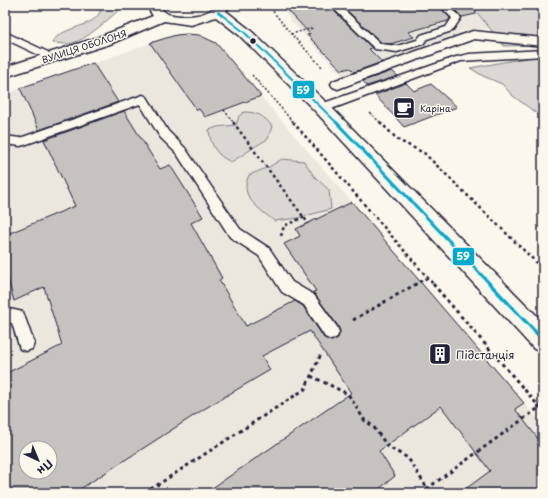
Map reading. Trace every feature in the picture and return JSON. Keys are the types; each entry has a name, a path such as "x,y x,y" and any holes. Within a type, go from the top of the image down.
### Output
{"street":[{"path":"152,5 162,17 191,21 220,9 322,108 543,340"},
{"name":"ВУЛИЦЯ ОБОЛОНЯ","path":"5,72 139,28 162,17"},
{"path":"338,84 473,35 543,31"},
{"path":"473,35 543,42"}],"lane":[{"path":"334,5 378,47 396,49 420,42 424,37 449,29 457,18 443,5"},
{"path":"5,35 45,54 48,59"},
{"path":"322,108 459,59 469,57 543,54"},
{"path":"5,140 20,142 143,99 164,134 181,151 235,233 264,252 287,287 309,300 331,332"},
{"path":"5,315 18,317 26,343"}],"path":[{"path":"268,5 291,34 338,84"},
{"path":"291,34 312,28"},
{"path":"248,71 543,411"},
{"path":"353,98 398,140 424,153 543,269"},
{"path":"224,110 308,223"},
{"path":"264,252 280,243 284,226 304,217"},
{"path":"145,493 305,389 331,332 428,278"},
{"path":"311,376 348,394 365,421 373,426 388,448 408,458 427,488"},
{"path":"421,493 540,408"}],"shaded area":[{"path":"101,5 125,5 83,39 68,44 52,43 64,32 88,23 95,18 100,13"},
{"path":"280,5 471,5 489,29 459,31 463,35 346,79 289,19"},
{"path":"471,5 543,5 543,45 504,46"},
{"path":"187,34 199,35 215,43 543,425 543,493 5,493 5,94 176,35"},
{"path":"543,55 543,88 538,89 543,94 543,118 513,96 502,84 483,76 470,68"},
{"path":"244,112 260,115 272,126 268,139 231,162 218,153 215,149 211,141 209,130 217,127 236,125 239,116"},
{"path":"282,159 304,161 314,176 329,190 331,209 298,218 274,221 257,207 248,196 246,190 246,183 249,175 269,167"}],"building":[{"path":"283,5 328,5 372,48 369,49 382,62 354,72 350,68 342,70 307,35 310,34"},
{"path":"341,5 438,5 450,18 448,21 408,32 414,37 390,44 382,43"},
{"path":"450,5 474,5 476,14 462,17"},
{"path":"176,35 199,35 216,43 261,96 205,117 199,109 197,110 150,43"},
{"path":"93,63 118,102 39,130 20,88"},
{"path":"392,71 398,76 367,86 363,81"},
{"path":"406,83 414,91 431,84 457,107 404,127 375,95"},
{"path":"124,111 160,169 170,165 203,217 191,223 222,278 219,280 246,326 295,301 303,306 324,338 332,341 338,338 340,331 338,326 313,292 316,291 284,244 300,236 296,229 352,202 524,403 515,409 543,445 543,493 460,493 490,471 441,406 379,451 395,476 374,493 205,493 351,393 310,331 262,356 270,370 204,409 74,493 5,493 5,374 62,345 44,287 14,301 5,269 5,235 75,206 44,140"}],"transit line":[{"name":"59","path":"218,12 244,32 322,108 543,340"}],"place":[{"name":"Каріна","path":"404,108"},
{"name":"Підстанція","path":"440,354"}]}
